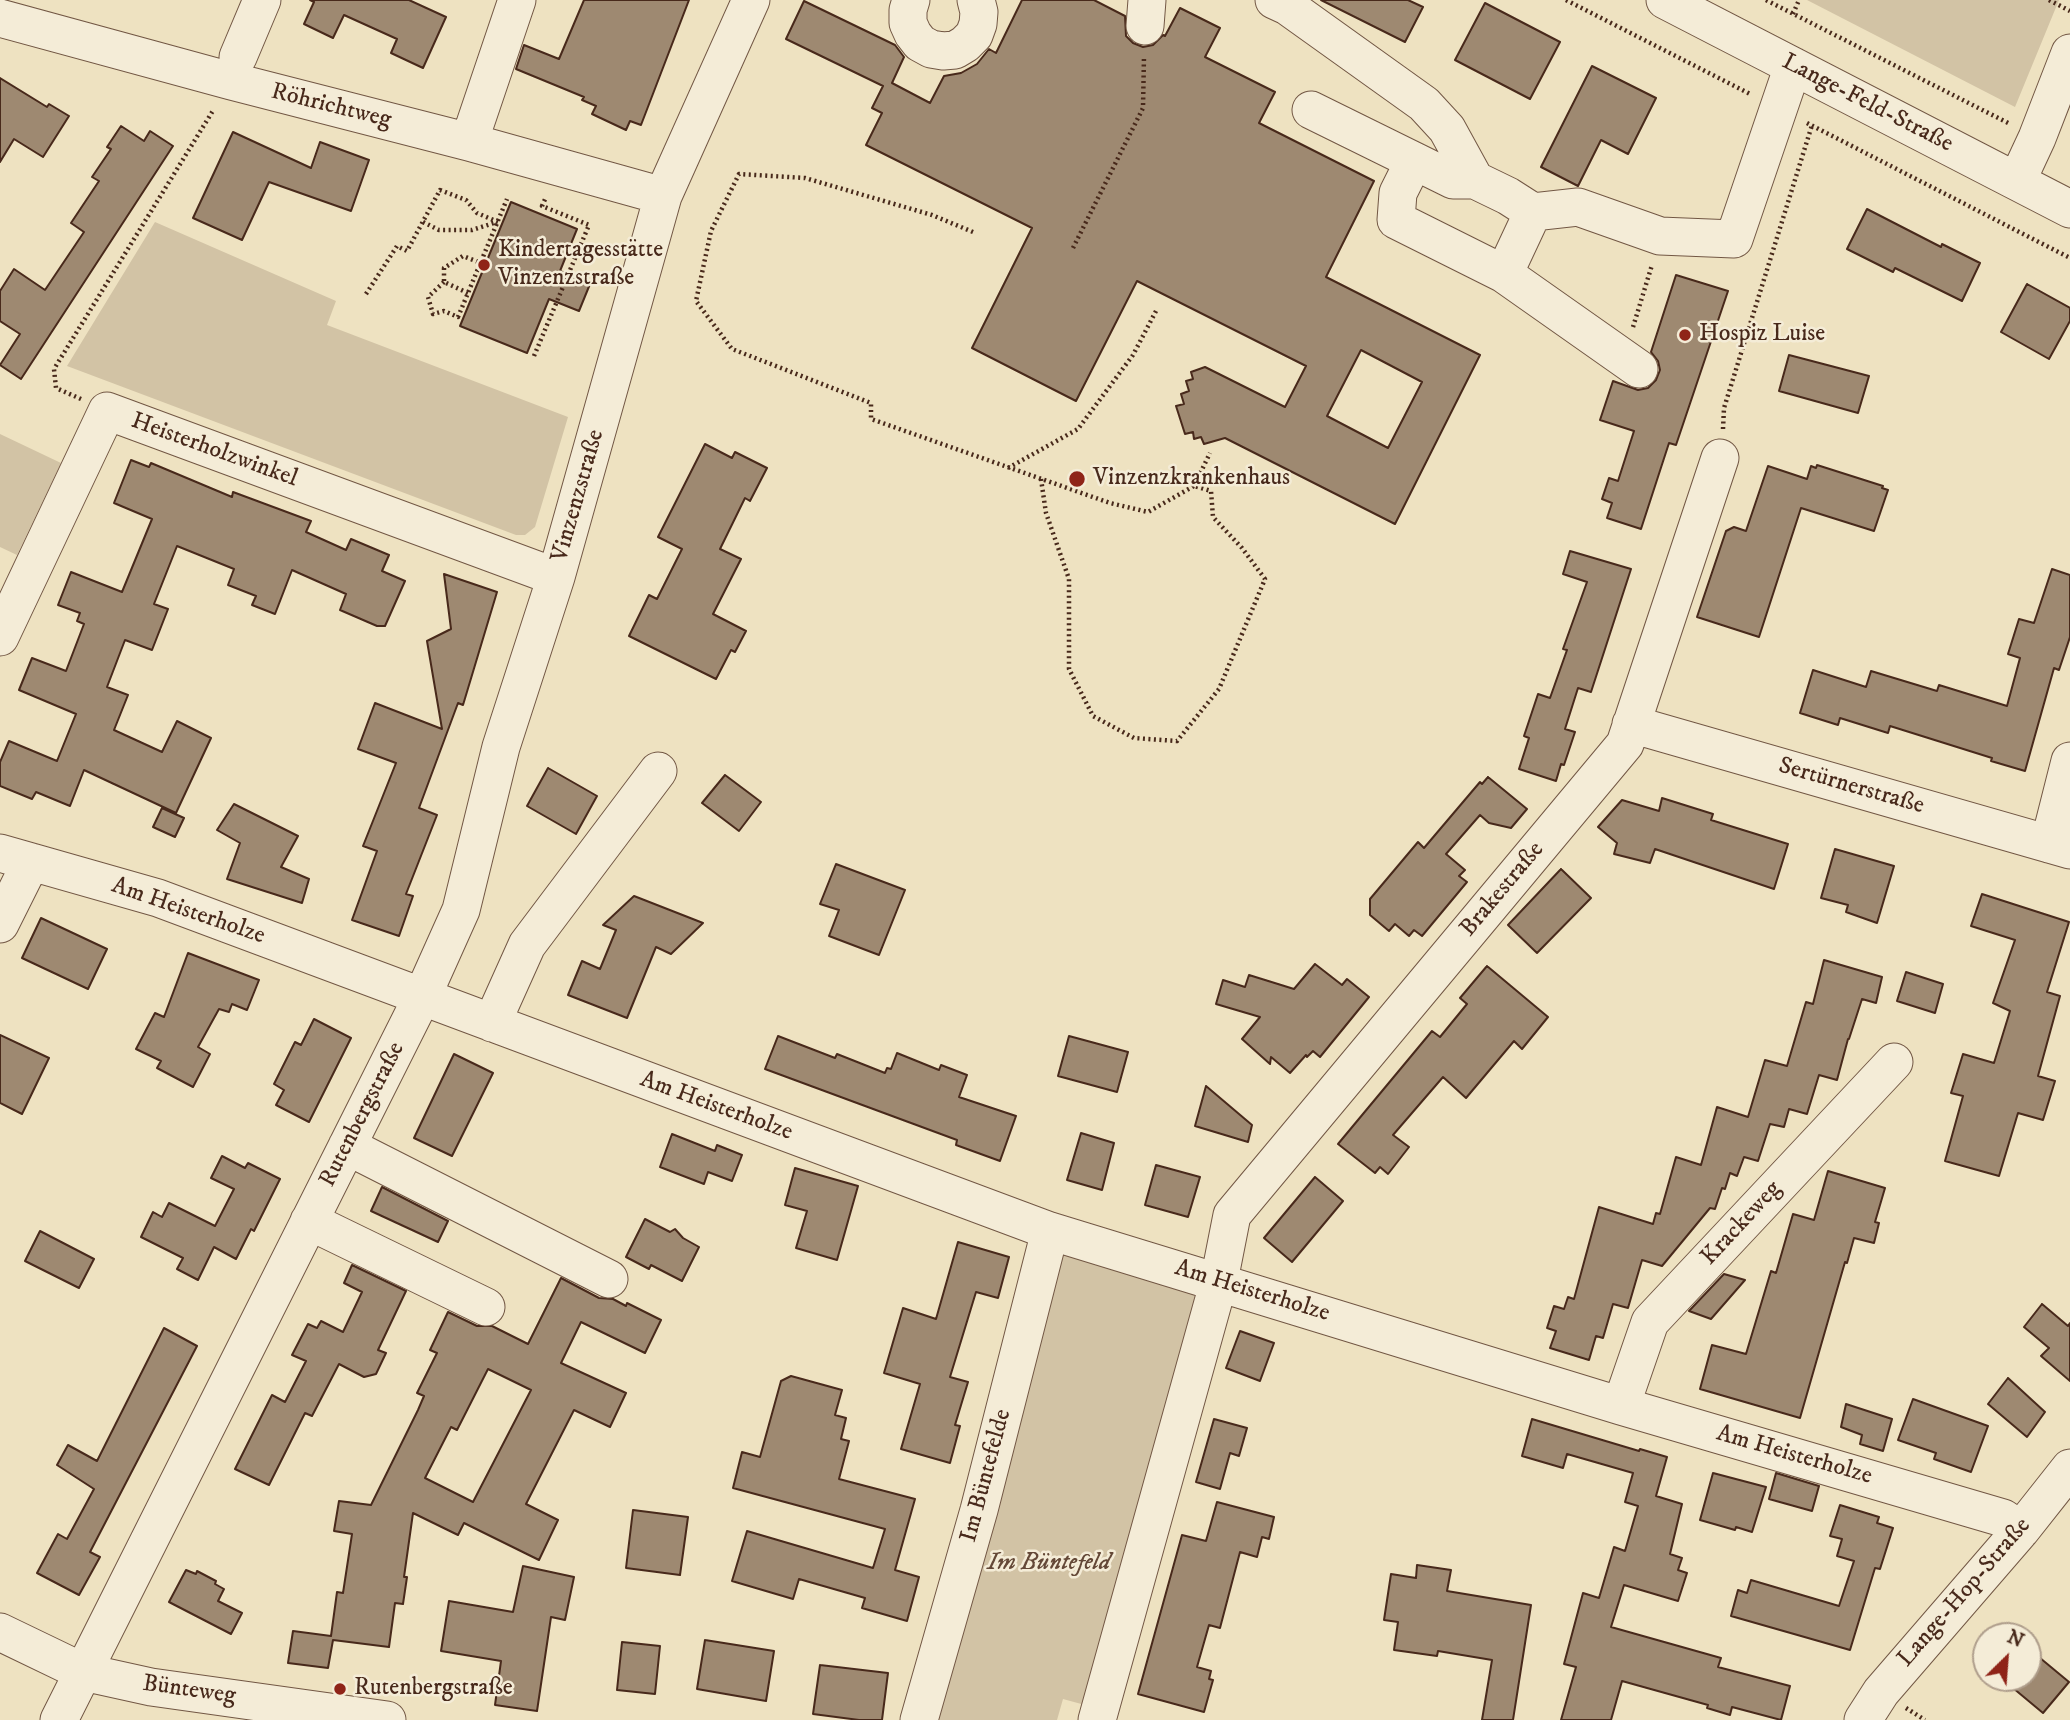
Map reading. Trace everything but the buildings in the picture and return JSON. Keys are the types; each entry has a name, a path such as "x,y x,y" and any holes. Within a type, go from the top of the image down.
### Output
{"street":[{"path":"235,69 261,0"},
{"path":"468,142 517,0"},
{"name":"Vinzenzstraße","path":"422,997 461,910 501,747 556,577 663,196 751,0"},
{"path":"911,0 908,23 912,34 920,43 943,51 955,50 974,35 979,12 976,0"},
{"path":"1274,0 1287,6 1424,104 1447,129 1475,180"},
{"name":"Lange-Feld-Straße","path":"1665,0 2070,209"},
{"name":"Röhrichtweg","path":"0,18 235,69 468,142 663,196"},
{"path":"2017,181 2070,53"},
{"path":"1311,110 1452,180 1475,180 1533,212 1578,207 1660,236 1734,239 1793,66"},
{"path":"1414,161 1398,193 1396,220 1504,274 1632,364"},
{"path":"1504,274 1533,212"},
{"name":"Heisterholzwinkel","path":"0,637 107,411 556,577"},
{"name":"Brakestraße","path":"1219,1281 1232,1215 1625,744 1720,458"},
{"name":"Sertürnerstraße","path":"1631,724 2060,847"},
{"path":"2060,847 2070,761"},
{"path":"492,1023 527,945 658,771"},
{"path":"0,924 15,858"},
{"name":"Am Heisterholze","path":"15,858 158,898 1050,1231 1621,1406 2003,1518 2021,1530"},
{"name":"Rutenbergstraße","path":"59,1720 422,997"},
{"name":"Krackeweg","path":"1621,1406 1650,1322 1894,1062"},
{"path":"347,1146 609,1279"},
{"path":"309,1222 486,1307"},
{"name":"Im Büntefelde","path":"919,1720 979,1510 1050,1231"},
{"path":"1097,1720 1219,1281"},
{"name":"Lange-Hop-Straße","path":"1863,1720 1881,1692 2021,1530 2070,1468"},
{"name":"Bünteweg","path":"0,1632 83,1672 150,1687 387,1720"}],"path":[{"path":"1566,0 2070,258"},
{"path":"1766,0 2037,138"},
{"path":"1793,14 1799,0"},
{"path":"2049,0 2070,11"},
{"path":"1073,248 1143,108 1146,13"},
{"path":"107,411 56,388 54,369 235,69"},
{"path":"1720,458 1724,408 1812,125"},
{"path":"534,356 589,225 542,206 559,167"},
{"path":"973,232 932,215 805,178 739,174 711,231 696,302 732,349 871,403 871,419 1110,503 1148,512 1194,486 1210,453"},
{"path":"366,294 397,246 407,251 440,190 466,200 477,214 498,222"},
{"path":"481,263 463,256 444,268 444,282 428,297 433,314 444,311 458,317 481,263 507,199"},
{"path":"423,222 439,230 472,230 498,222"},
{"path":"1632,364 1660,236"},
{"path":"566,256 575,260"},
{"path":"444,282 468,293"},
{"path":"1007,469 1078,429 1133,355 1156,311"},
{"path":"1041,479 1046,513 1069,579 1069,669 1093,716 1134,738 1177,741 1219,689 1265,579 1242,548 1213,517 1211,491 1194,486"}],"green space":[{"path":"1807,0 2059,0 2015,107"},
{"path":"155,222 336,301 327,325 568,417 535,527 525,535 516,535 67,366"},
{"path":"0,434 61,463 17,555 0,547"},
{"name":"Im Büntefeld","path":"1055,1240 1205,1295 1085,1705 1063,1699 1057,1720 934,1720"}],"place":[{"name":"Kindertagesstätte Vinzenzstraße","path":"484,265"},
{"name":"Hospiz Luise","path":"1685,335"},
{"name":"Vinzenzkrankenhaus","path":"1077,479"},
{"name":"Rutenbergstraße","path":"340,1689"}]}
